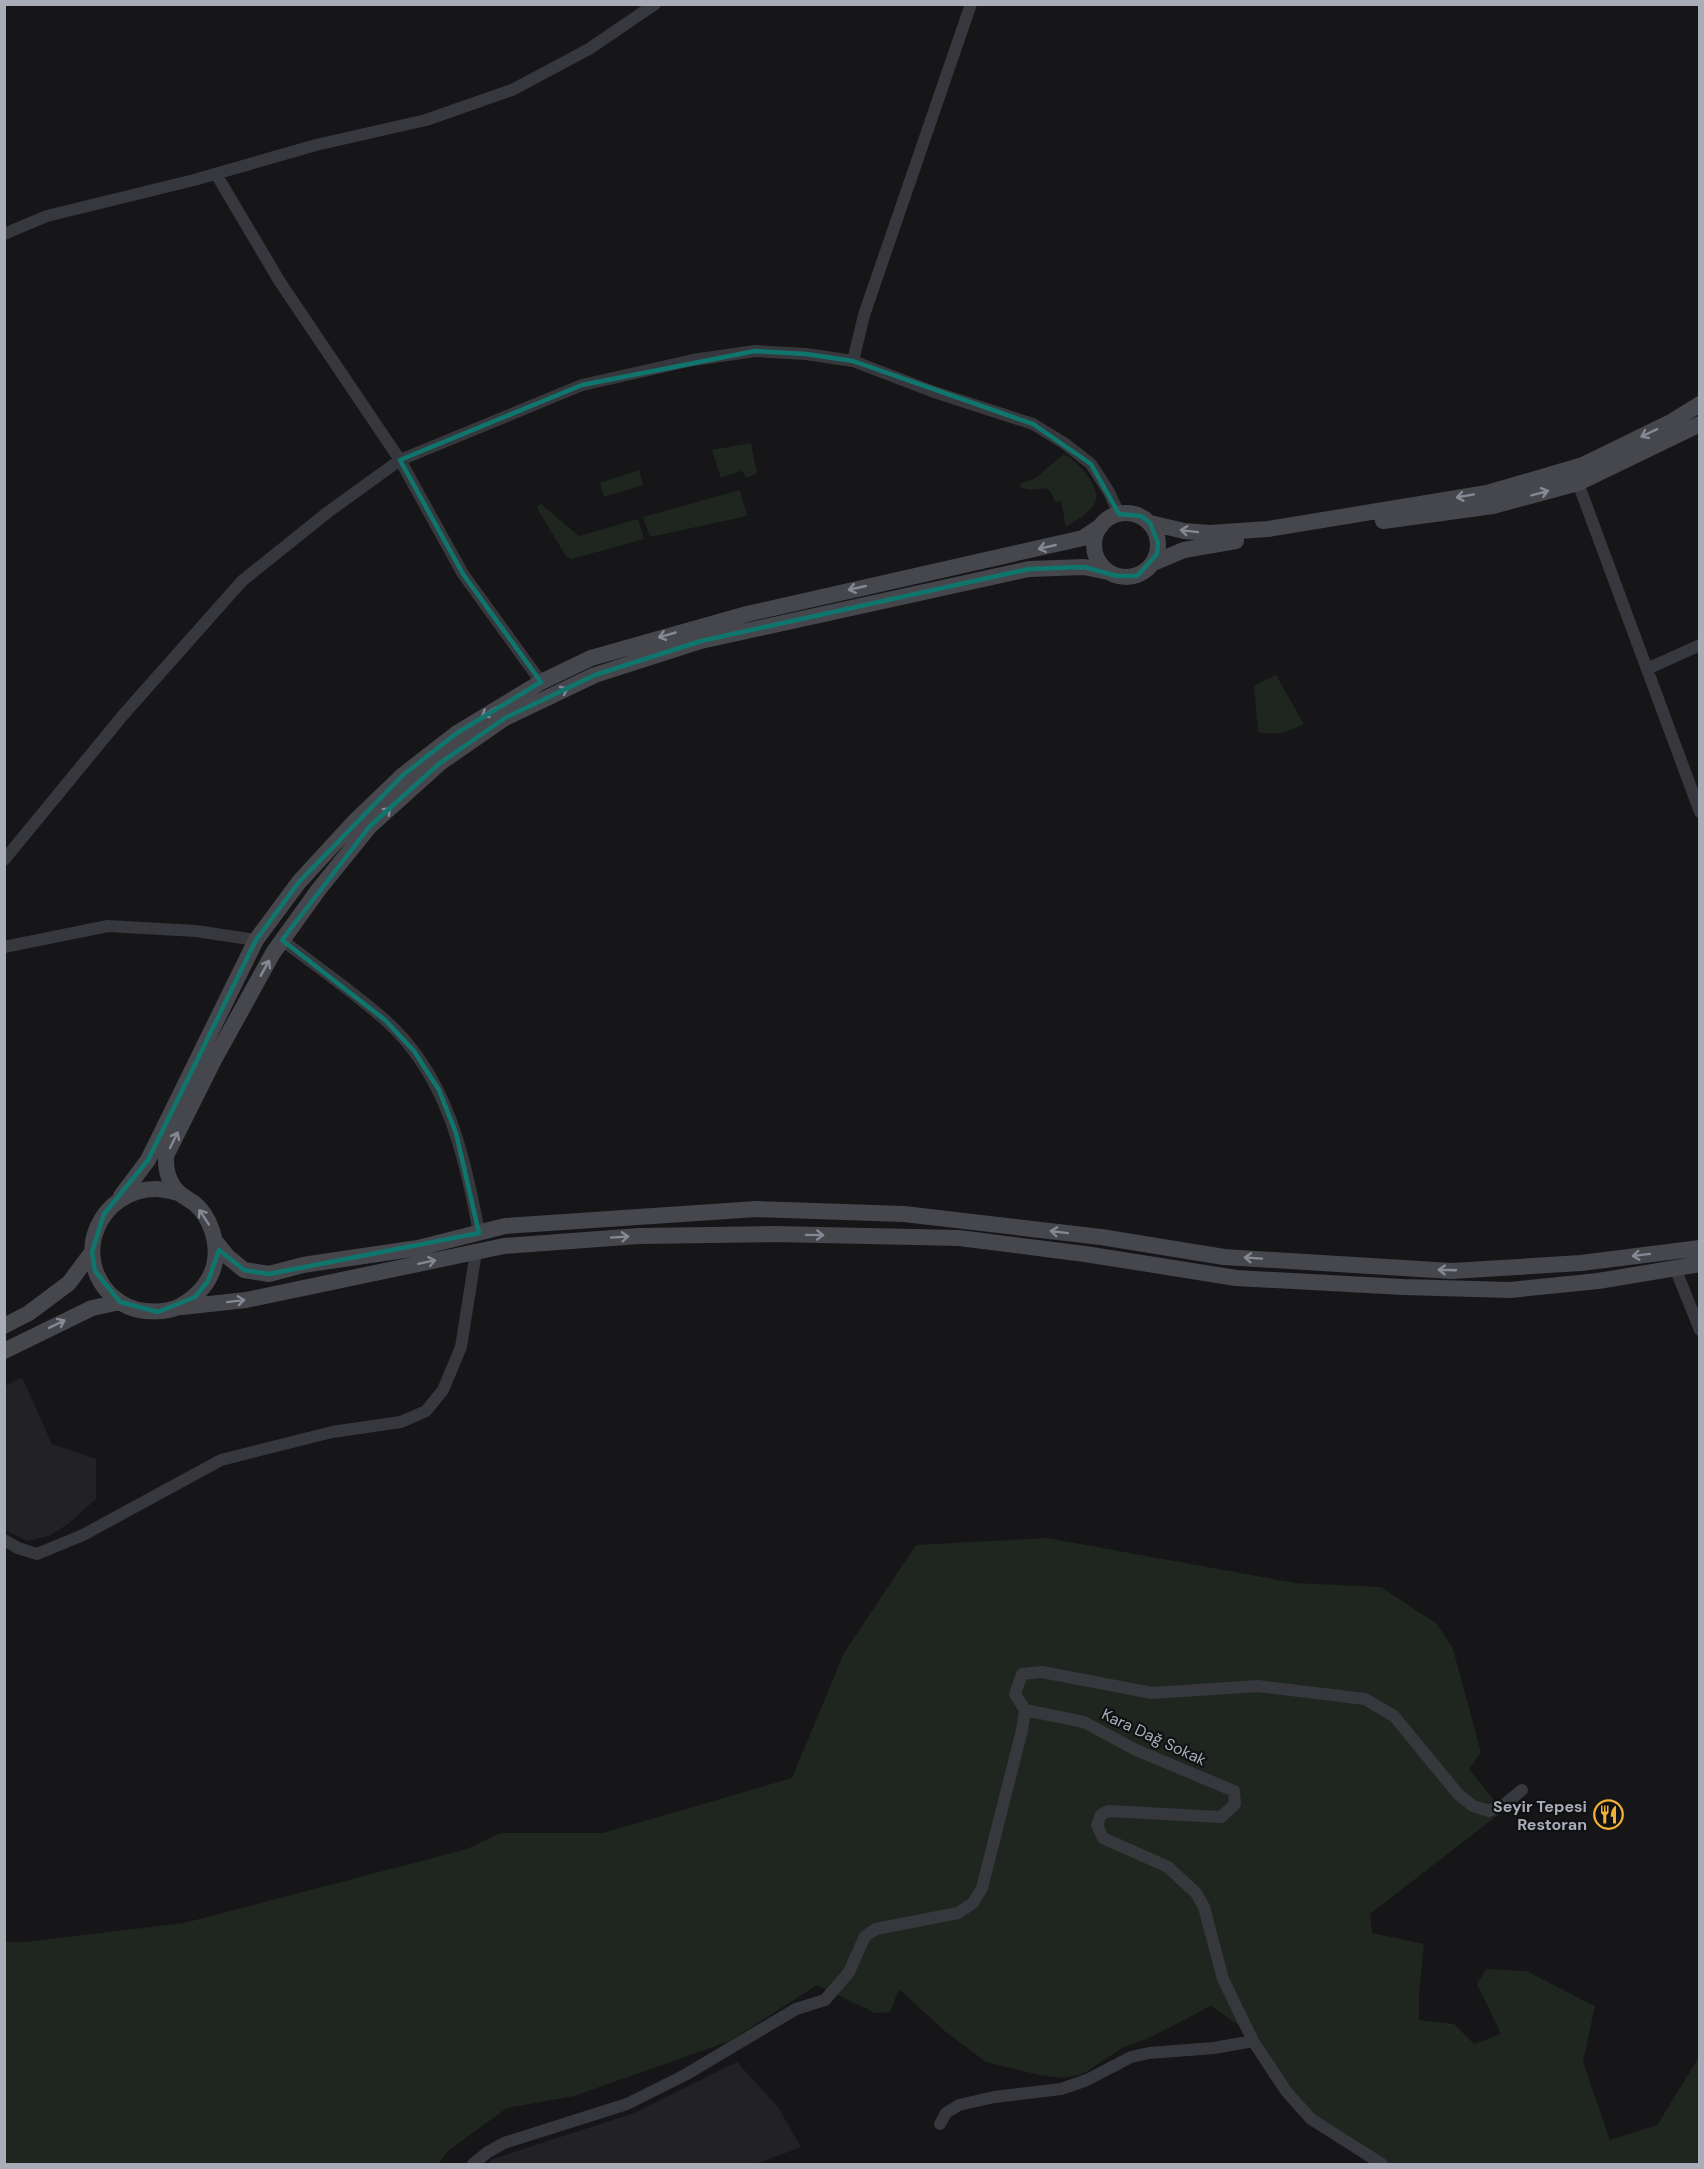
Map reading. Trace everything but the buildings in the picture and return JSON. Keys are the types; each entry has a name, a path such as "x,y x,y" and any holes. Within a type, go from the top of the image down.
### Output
{"street":[{"path":"4,234 47,216 216,174 316,145 426,120 512,90 589,49 655,4"},
{"path":"853,361 864,315 971,4"},
{"path":"216,174 280,282 400,460 463,574 541,682"},
{"path":"4,860 124,714 242,581 328,512 400,460 582,385 682,362 755,351 806,354 853,361 934,392 1033,424 1064,443 1091,464 1109,492 1119,514"},
{"path":"1149,523 1184,531 1210,533 1268,529 1487,493 1583,465 1671,422 1700,404"},
{"path":"1153,563 1184,550 1227,542 1493,506 1578,483 1700,424"},
{"path":"1578,483 1700,812"},
{"path":"178,1308 195,1297 207,1281 215,1262 215,1241 209,1221 196,1205 179,1193 171,1183 166,1170 166,1156 214,1060 273,952 319,889 370,826 440,763 505,718 595,675 701,642 1029,568 1084,567 1117,576 1137,576 1153,563 1158,543 1156,532 1149,523 1141,516 1130,513 1109,518 1083,538 863,587 677,632 591,658 541,682 457,733 403,775 356,820 299,882 256,940 148,1160 119,1199 104,1214 95,1232 92,1252 95,1271 105,1289 120,1302 138,1311 158,1312 246,1300 504,1246 639,1236 775,1234 959,1238 1085,1254 1236,1278 1510,1290 1598,1281 1700,1264"},
{"path":"1101,526 1095,536 1095,556 1108,572"},
{"path":"1647,669 1700,645"},
{"path":"4,947 108,926 196,931 256,940"},
{"path":"282,940 385,1020 414,1051 439,1090 456,1133 471,1185 479,1233"},
{"path":"119,1199 138,1191 159,1189 179,1193"},
{"path":"215,1241 228,1257 244,1270 269,1274 303,1265 418,1248 505,1226 757,1209 904,1214 1101,1237 1224,1257 1452,1271 1581,1263 1700,1248"},
{"path":"4,1326 29,1313 69,1283 92,1252"},
{"path":"4,1540 18,1548 37,1554 83,1535 221,1460 332,1432 401,1422 426,1411 443,1390 461,1347 476,1252"},
{"path":"1675,1268 1700,1330"},
{"path":"4,1351 92,1308 120,1302"},
{"name":"Kara Dağ Sokak","path":"1382,2164 1311,2119 1286,2091 1253,2041 1223,1979 1204,1907 1196,1893 1168,1867 1103,1838 1097,1825 1101,1815 1108,1811 1221,1817 1235,1804 1234,1791 1136,1750 1084,1722 1025,1710 1015,1694 1022,1674 1042,1672 1152,1693 1258,1686 1365,1699 1394,1716 1458,1794 1473,1806 1489,1811 1505,1804 1522,1790"},
{"path":"473,2164 504,2143 627,2104 656,2091 796,2009 825,2000 849,1972 865,1936 876,1929 958,1913 973,1903 982,1888 1025,1710"},
{"path":"940,2124 946,2112 959,2105 994,2097 1061,2089 1087,2080 1131,2057 1149,2053 1214,2048 1253,2041"}],"highlighted area":[{"path":"755,351 806,354 853,361 1033,424 1091,464 1119,514 1141,516 1150,523 1158,543 1157,554 1137,576 1117,576 1084,567 1029,569 701,641 595,675 505,718 440,763 370,826 282,940 385,1020 414,1051 439,1090 456,1133 479,1233 269,1274 244,1270 219,1250 208,1281 195,1297 158,1312 120,1302 95,1271 92,1252 104,1214 148,1160 256,940 299,882 403,775 457,733 541,682 463,574 400,460 582,385"}],"shaded area":[{"path":"751,443 757,474 745,478 744,473 740,471 721,478 712,450"},
{"path":"1064,454 1075,462 1087,476 1095,490 1096,497 1095,503 1089,510 1066,527 1061,501 1055,502 1051,492 1046,488 1031,490 1020,488 1021,483 1034,479"},
{"path":"639,470 643,485 604,497 600,483"},
{"path":"740,490 747,516 650,537 643,517"},
{"path":"541,504 579,536 638,519 644,539 571,559 566,556 538,510"},
{"path":"1276,675 1304,724 1271,734 1258,732 1254,686"},
{"path":"22,1377 52,1444 96,1459 96,1499 68,1524 49,1536 27,1541 4,1529 5,1386"},
{"path":"1047,1538 1295,1583 1381,1587 1437,1624 1453,1649 1481,1752 1469,1769 1503,1811 1370,1914 1372,1933 1424,1944 1419,2020 1454,2024 1474,2044 1501,2034 1477,1984 1486,1969 1526,1971 1595,2006 1583,2062 1610,2140 1657,2125 1699,2057 1699,2164 1387,2164 1320,2121 1285,2083 1259,2039 1211,2006 1147,2039 1122,2048 1083,2074 1063,2078 1039,2075 986,2062 946,2032 899,1989 890,2012 875,2013 817,1985 730,2041 574,2096 507,2108 449,2150 438,2164 5,2164 5,1942 25,1942 184,1923 467,1849 500,1833 603,1833 792,1778 844,1653 916,1545"},
{"path":"737,2062 778,2107 801,2147 756,2164 488,2164 493,2159 634,2113"}],"place":[{"name":"Seyir Tepesi Restoran","path":"1608,1815"}]}
